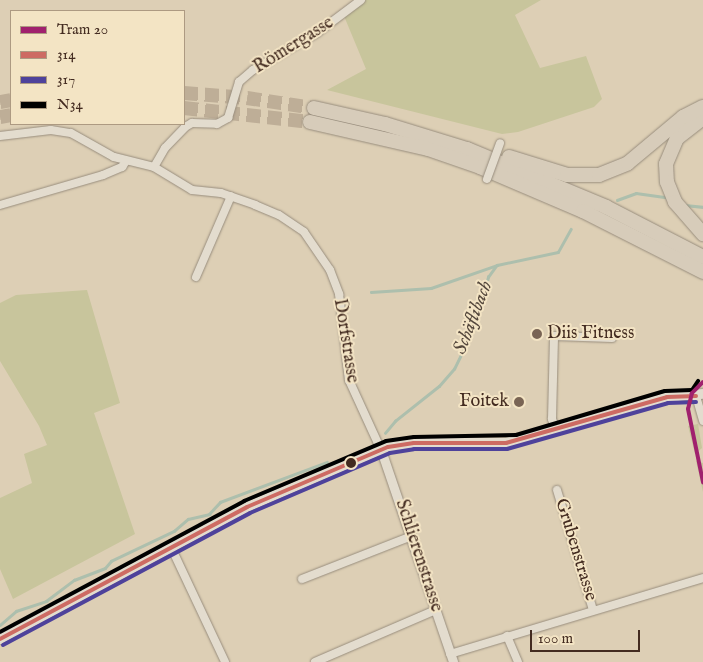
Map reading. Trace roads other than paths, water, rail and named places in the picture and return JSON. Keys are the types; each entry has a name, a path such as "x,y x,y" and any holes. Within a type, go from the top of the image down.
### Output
{"highway":[{"path":"467,149 510,157 567,175 599,174 628,163 682,117 703,107"},
{"path":"703,257 606,208 467,149 385,124 312,115 428,150 480,168 583,211 678,258 703,273"},
{"path":"703,118 676,138 666,164 668,182 675,202 703,234"}],"main road":[{"path":"0,640 171,547 288,488 381,450 414,443 506,443 667,397 700,395"}],"street":[{"name":"Römergasse","path":"154,167 165,148 185,127 192,123 217,124 228,118 239,82 253,70 316,33 360,0"},
{"name":"Dorfstrasse","path":"0,136 58,130 81,137 126,161 154,167 192,190 231,196 290,222 314,245 330,270 343,308 344,351 351,388 381,450"},
{"path":"486,179 500,143"},
{"path":"0,205 103,175 122,167 126,161"},
{"path":"196,277 231,196"},
{"path":"556,430 552,419 554,336 612,338"},
{"path":"700,395 703,421"},
{"name":"Schlierenstrasse","path":"381,450 412,536 452,658"},
{"name":"Grubenstrasse","path":"557,490 593,610"},
{"path":"302,579 412,536"},
{"path":"171,547 225,662"},
{"path":"452,658 508,636 703,578"},
{"path":"315,662 324,660 436,610"},
{"path":"508,636 518,662"}],"waterway":[{"path":"617,200 636,193 666,197"},
{"path":"685,205 703,207"},
{"path":"371,292 431,288 497,265 558,252 571,229"},
{"name":"Schäflibach","path":"385,433 395,421 439,386 454,369 476,324 488,277 496,266"},
{"name":"Schäflibach","path":"0,625 16,611 46,601 74,580 105,568 111,561 174,531 188,519 209,514 220,502 327,462"}],"tunnel":[{"path":"185,93 247,98 314,108"},
{"path":"0,102 10,100"},
{"path":"185,108 310,122"},
{"path":"0,117 10,115"}],"tram line":[{"name":"20","path":"703,382 692,393 688,409 703,482"}],"place":[{"name":"Diis Fitness","path":"537,334"},
{"name":"Foitek","path":"519,402"}]}
